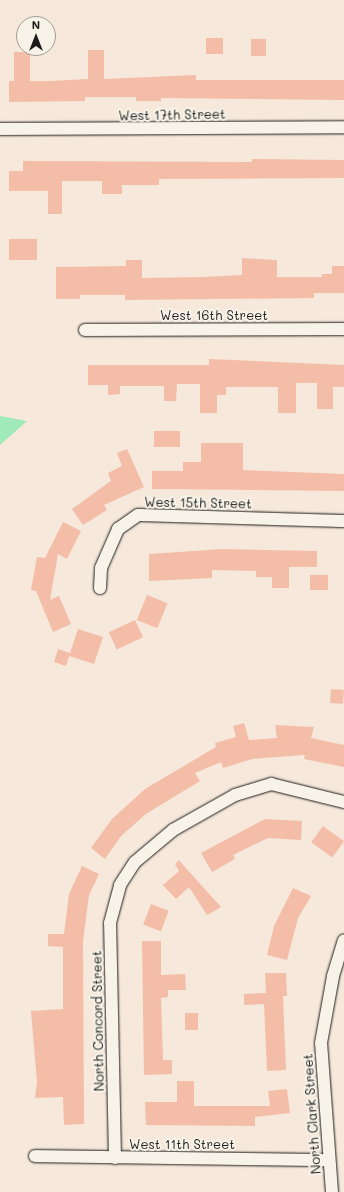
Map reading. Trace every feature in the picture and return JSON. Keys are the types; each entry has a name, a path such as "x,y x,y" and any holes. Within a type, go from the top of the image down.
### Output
{"street":[{"name":"West 17th Street","path":"0,129 344,127"},
{"name":"West 16th Street","path":"85,330 344,329"},
{"name":"West 15th Street","path":"100,588 101,568 118,529 138,516 344,521"},
{"name":"North Concord Street","path":"115,1158 110,923 120,885 135,862 173,830 235,795 271,784 344,802"},
{"name":"North Clark Street","path":"332,1192 321,1043 333,976 344,941"},
{"name":"West 11th Street","path":"35,1156 329,1160"}],"green space":[{"path":"0,416 27,421 0,445"}],"building":[{"path":"206,38 223,38 223,54 206,54"},
{"path":"251,39 266,39 266,56 251,56"},
{"path":"88,50 104,50 104,79 196,75 196,80 344,80 344,100 161,98 161,101 136,101 136,97 85,97 85,101 9,102 9,81 14,81 14,52 16,52 16,56 30,56 30,81 88,79"},
{"path":"252,159 344,160 344,178 159,179 159,185 122,185 122,194 102,194 102,181 62,181 62,214 48,214 48,191 9,191 9,171 23,171 23,161 252,162"},
{"path":"9,239 37,239 37,260 9,260"},
{"path":"242,258 277,260 277,277 322,277 322,274 332,274 332,266 344,266 344,293 314,293 314,298 125,300 125,295 80,295 80,299 56,299 56,267 126,266 126,260 142,260 142,278 204,277 242,275"},
{"path":"209,359 344,365 344,387 333,387 333,409 317,409 317,383 296,383 296,413 278,413 278,387 226,387 226,395 217,395 217,413 200,413 200,384 177,384 176,401 164,401 164,386 120,386 120,394 108,395 108,385 88,385 88,365 209,365"},
{"path":"154,431 180,431 180,447 154,447"},
{"path":"201,443 243,443 243,470 344,474 344,491 152,489 152,471 183,471 183,462 201,462"},
{"path":"127,449 144,487 104,505 107,510 83,525 72,509 111,481 108,473 122,466 117,453"},
{"path":"63,522 81,531 67,559 58,554 50,600 59,596 71,624 53,632 36,591 31,590 37,557 45,558"},
{"path":"222,549 317,551 317,567 289,567 289,588 272,588 272,577 256,577 256,571 212,570 212,578 149,581 149,554"},
{"path":"310,575 328,575 328,590 310,590"},
{"path":"147,595 167,603 157,628 137,620"},
{"path":"135,620 143,637 117,649 109,632"},
{"path":"78,629 103,637 94,664 69,656 66,666 54,662 58,649 70,653"},
{"path":"331,689 344,690 343,704 330,703"},
{"path":"244,723 249,740 277,738 275,725 314,727 311,738 344,745 344,767 304,759 305,755 252,759 223,768 221,762 195,773 200,781 146,814 121,836 105,859 91,848 112,819 145,789 216,747 215,743 236,737 233,726"},
{"path":"265,819 302,821 301,840 268,838 233,855 235,859 212,872 201,853"},
{"path":"323,826 344,841 332,857 311,842"},
{"path":"179,860 221,907 207,915 189,887 176,899 163,885 179,871 175,864"},
{"path":"82,866 99,874 89,895 83,941 84,1124 64,1125 63,1097 35,1098 37,1082 31,1011 63,1009 63,947 48,946 48,934 64,934 69,894"},
{"path":"293,888 311,896 298,918 287,960 267,955 274,926"},
{"path":"151,904 169,911 161,931 143,925"},
{"path":"142,941 161,941 161,975 185,974 186,990 168,990 168,997 161,998 163,1060 172,1060 172,1074 144,1075"},
{"path":"265,973 286,973 287,996 283,996 286,1070 267,1071 264,1004 244,1005 244,994 266,993"},
{"path":"185,1013 198,1013 198,1030 185,1030"},
{"path":"177,1081 194,1081 194,1106 270,1106 268,1091 287,1089 290,1113 255,1117 255,1126 146,1125 145,1102 177,1102"}]}
